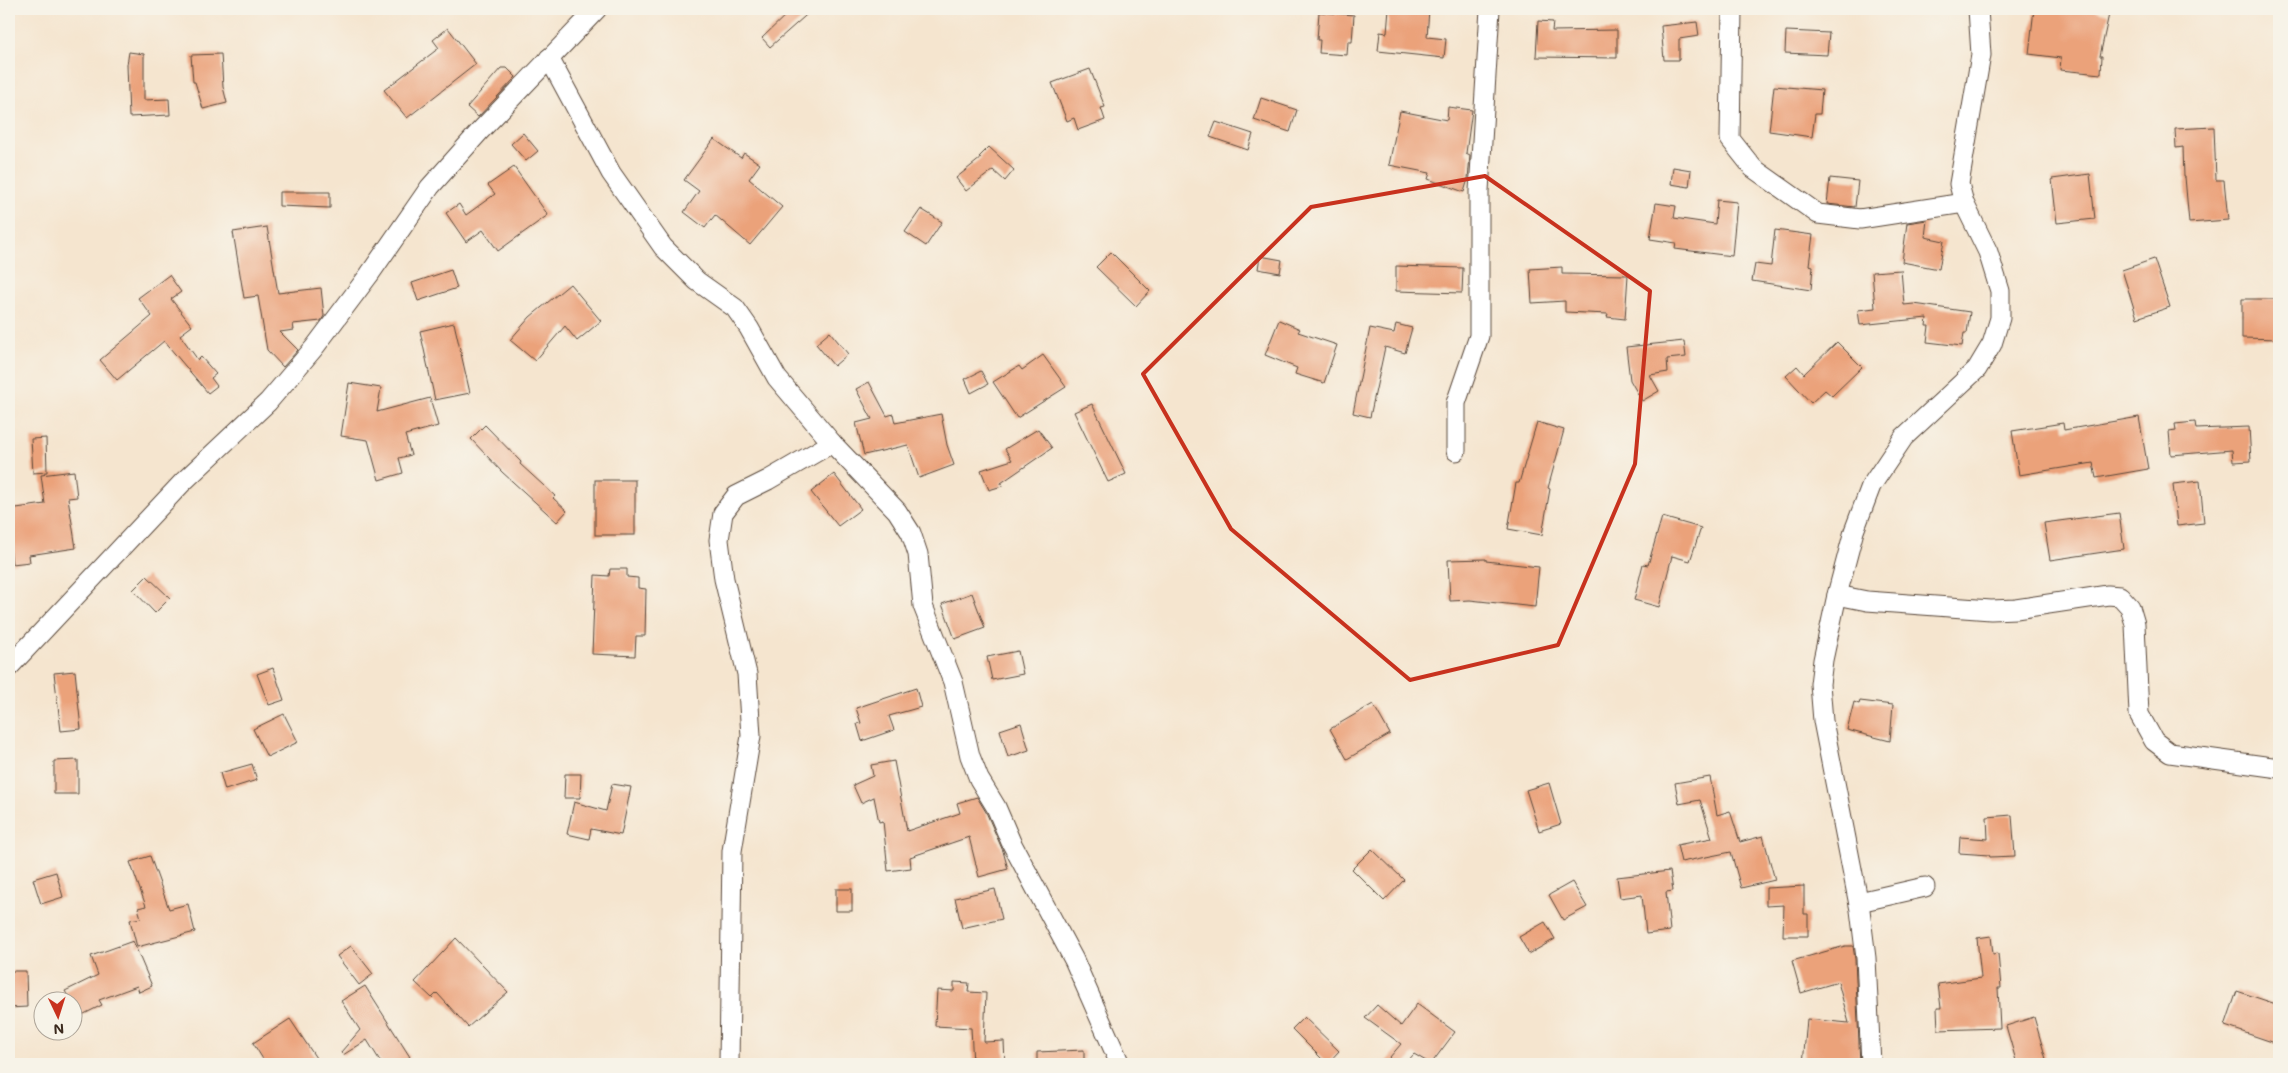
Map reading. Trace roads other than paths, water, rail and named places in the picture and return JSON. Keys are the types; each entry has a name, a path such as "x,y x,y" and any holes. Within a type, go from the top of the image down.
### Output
{"street":[{"path":"9,667 182,483 268,402 320,341 430,187 597,9"},
{"path":"1456,451 1456,403 1479,336 1479,191 1490,9"},
{"path":"1732,9 1730,139 1753,168 1818,214 1860,219 1964,203"},
{"path":"1871,1064 1866,958 1859,902 1823,721 1820,684 1823,660 1837,595 1854,531 1871,486 1904,437 1977,369 1992,344 2000,318 2000,291 1988,252 1964,203 1960,184 1981,56 1978,9"},
{"path":"549,58 610,173 663,247 698,281 735,308 750,328 777,378 832,443 897,511 911,533 918,554 923,606 953,682 970,756 979,779 996,808 1011,842 1074,960 1120,1064"},
{"path":"728,1064 732,851 751,736 747,674 722,569 719,540 723,513 736,496 832,443"},
{"path":"1837,595 1867,601 1991,610 2030,607 2108,595 2120,596 2130,607 2135,624 2139,714 2154,741 2170,753 2279,768"},
{"path":"1859,902 1925,887"}]}
